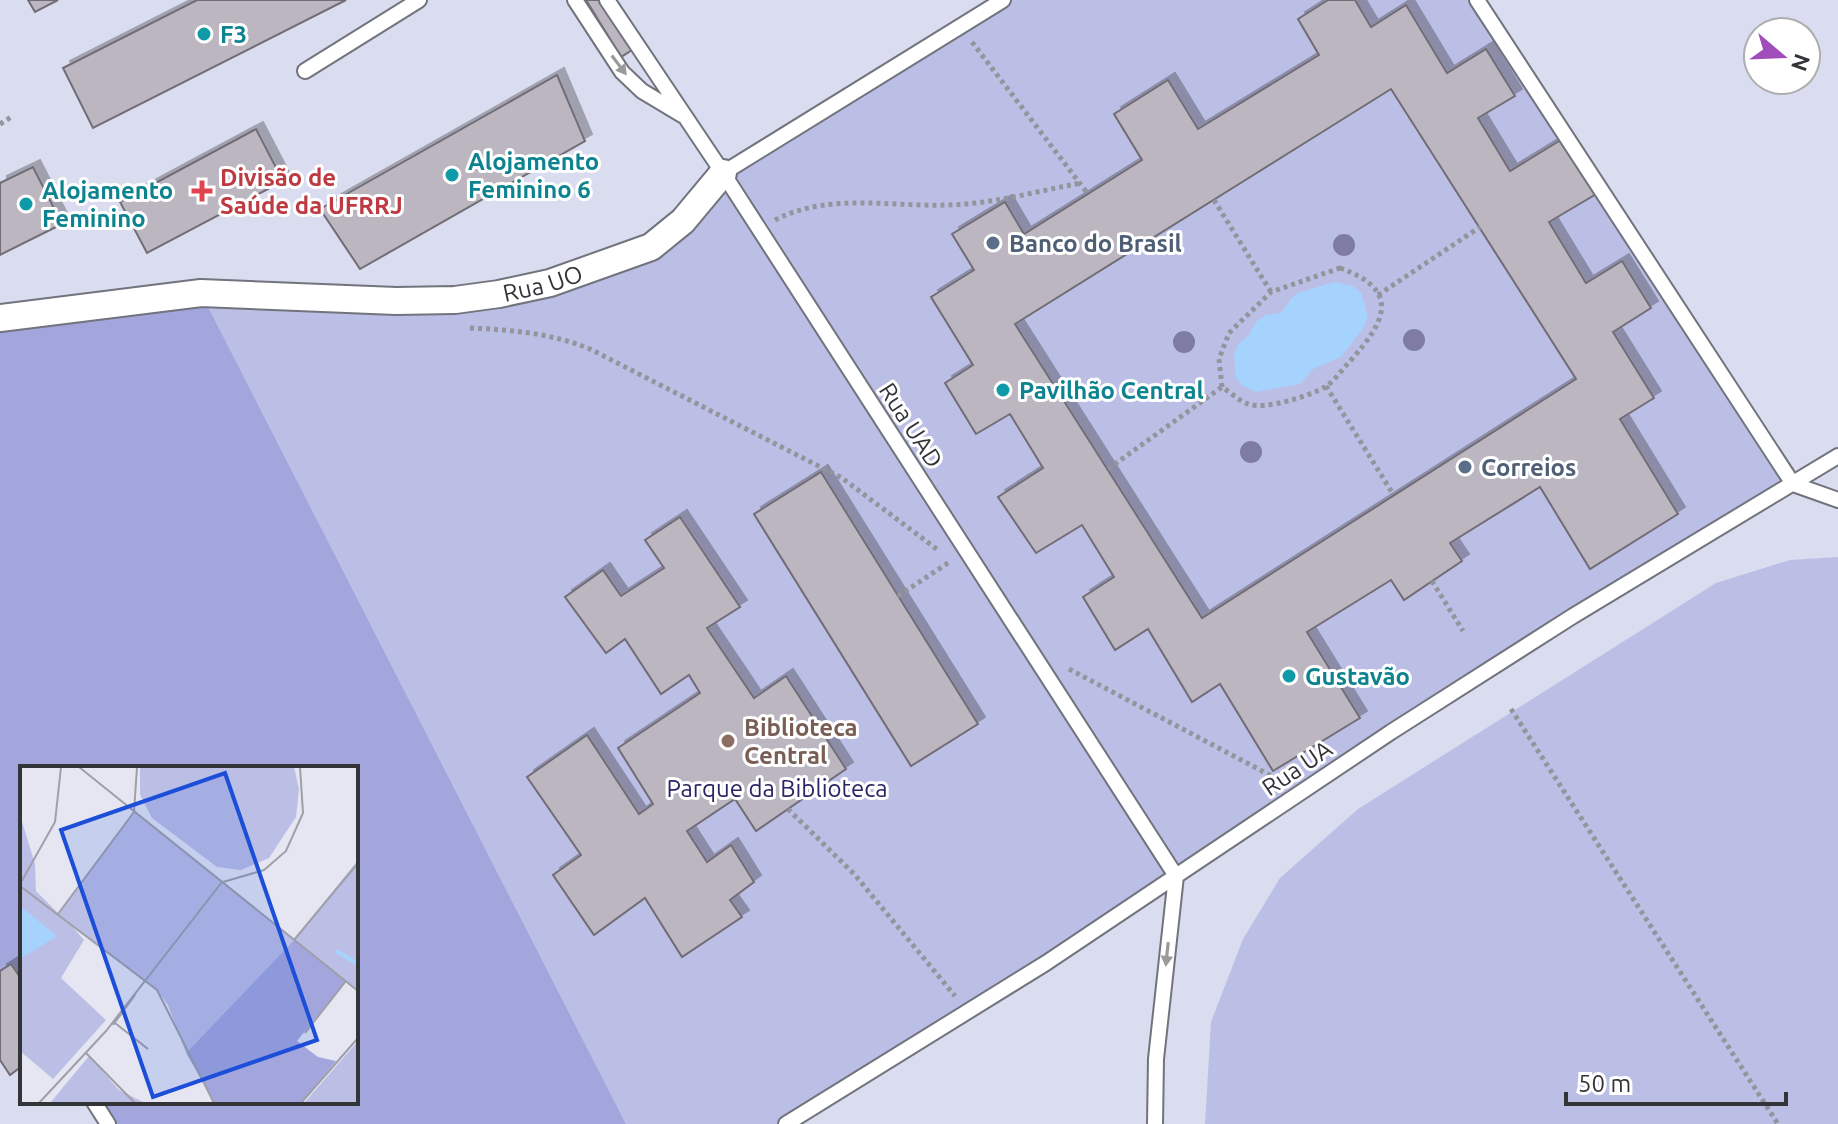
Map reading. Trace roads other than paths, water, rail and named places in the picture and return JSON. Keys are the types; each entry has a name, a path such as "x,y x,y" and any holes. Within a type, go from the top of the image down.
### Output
{"street":[{"name":"Rua UO","path":"0,318 201,293 396,301 455,300 523,289 579,274 651,247 683,221 723,173"}],"lane":[{"path":"305,71 419,0"},
{"path":"575,0 622,72 642,91 687,118"},
{"name":"Rua UAD","path":"607,0 723,173 1176,876"},
{"name":"Rua UO","path":"723,173 1003,0"},
{"path":"1477,0 1793,484 1838,500"},
{"name":"Rua UA","path":"786,1124 968,1012 1573,616 1838,456"},
{"path":"1155,1124 1156,1059 1176,876"},
{"path":"95,1104 108,1124"}],"place":[{"name":"F3","path":"204,34"},
{"name":"Alojamento Feminino 6","path":"452,175"},
{"name":"Divisão de Saúde da UFRRJ","path":"202,191"},
{"name":"Alojamento Feminino","path":"26,204"},
{"name":"Banco do Brasil","path":"993,243"},
{"name":"Pavilhão Central","path":"1003,390"},
{"name":"Correios","path":"1465,467"},
{"name":"Gustavão","path":"1289,676"},
{"name":"Biblioteca Central","path":"728,741"}],"park label":[{"name":"Parque da Biblioteca","path":"777,788"}]}
